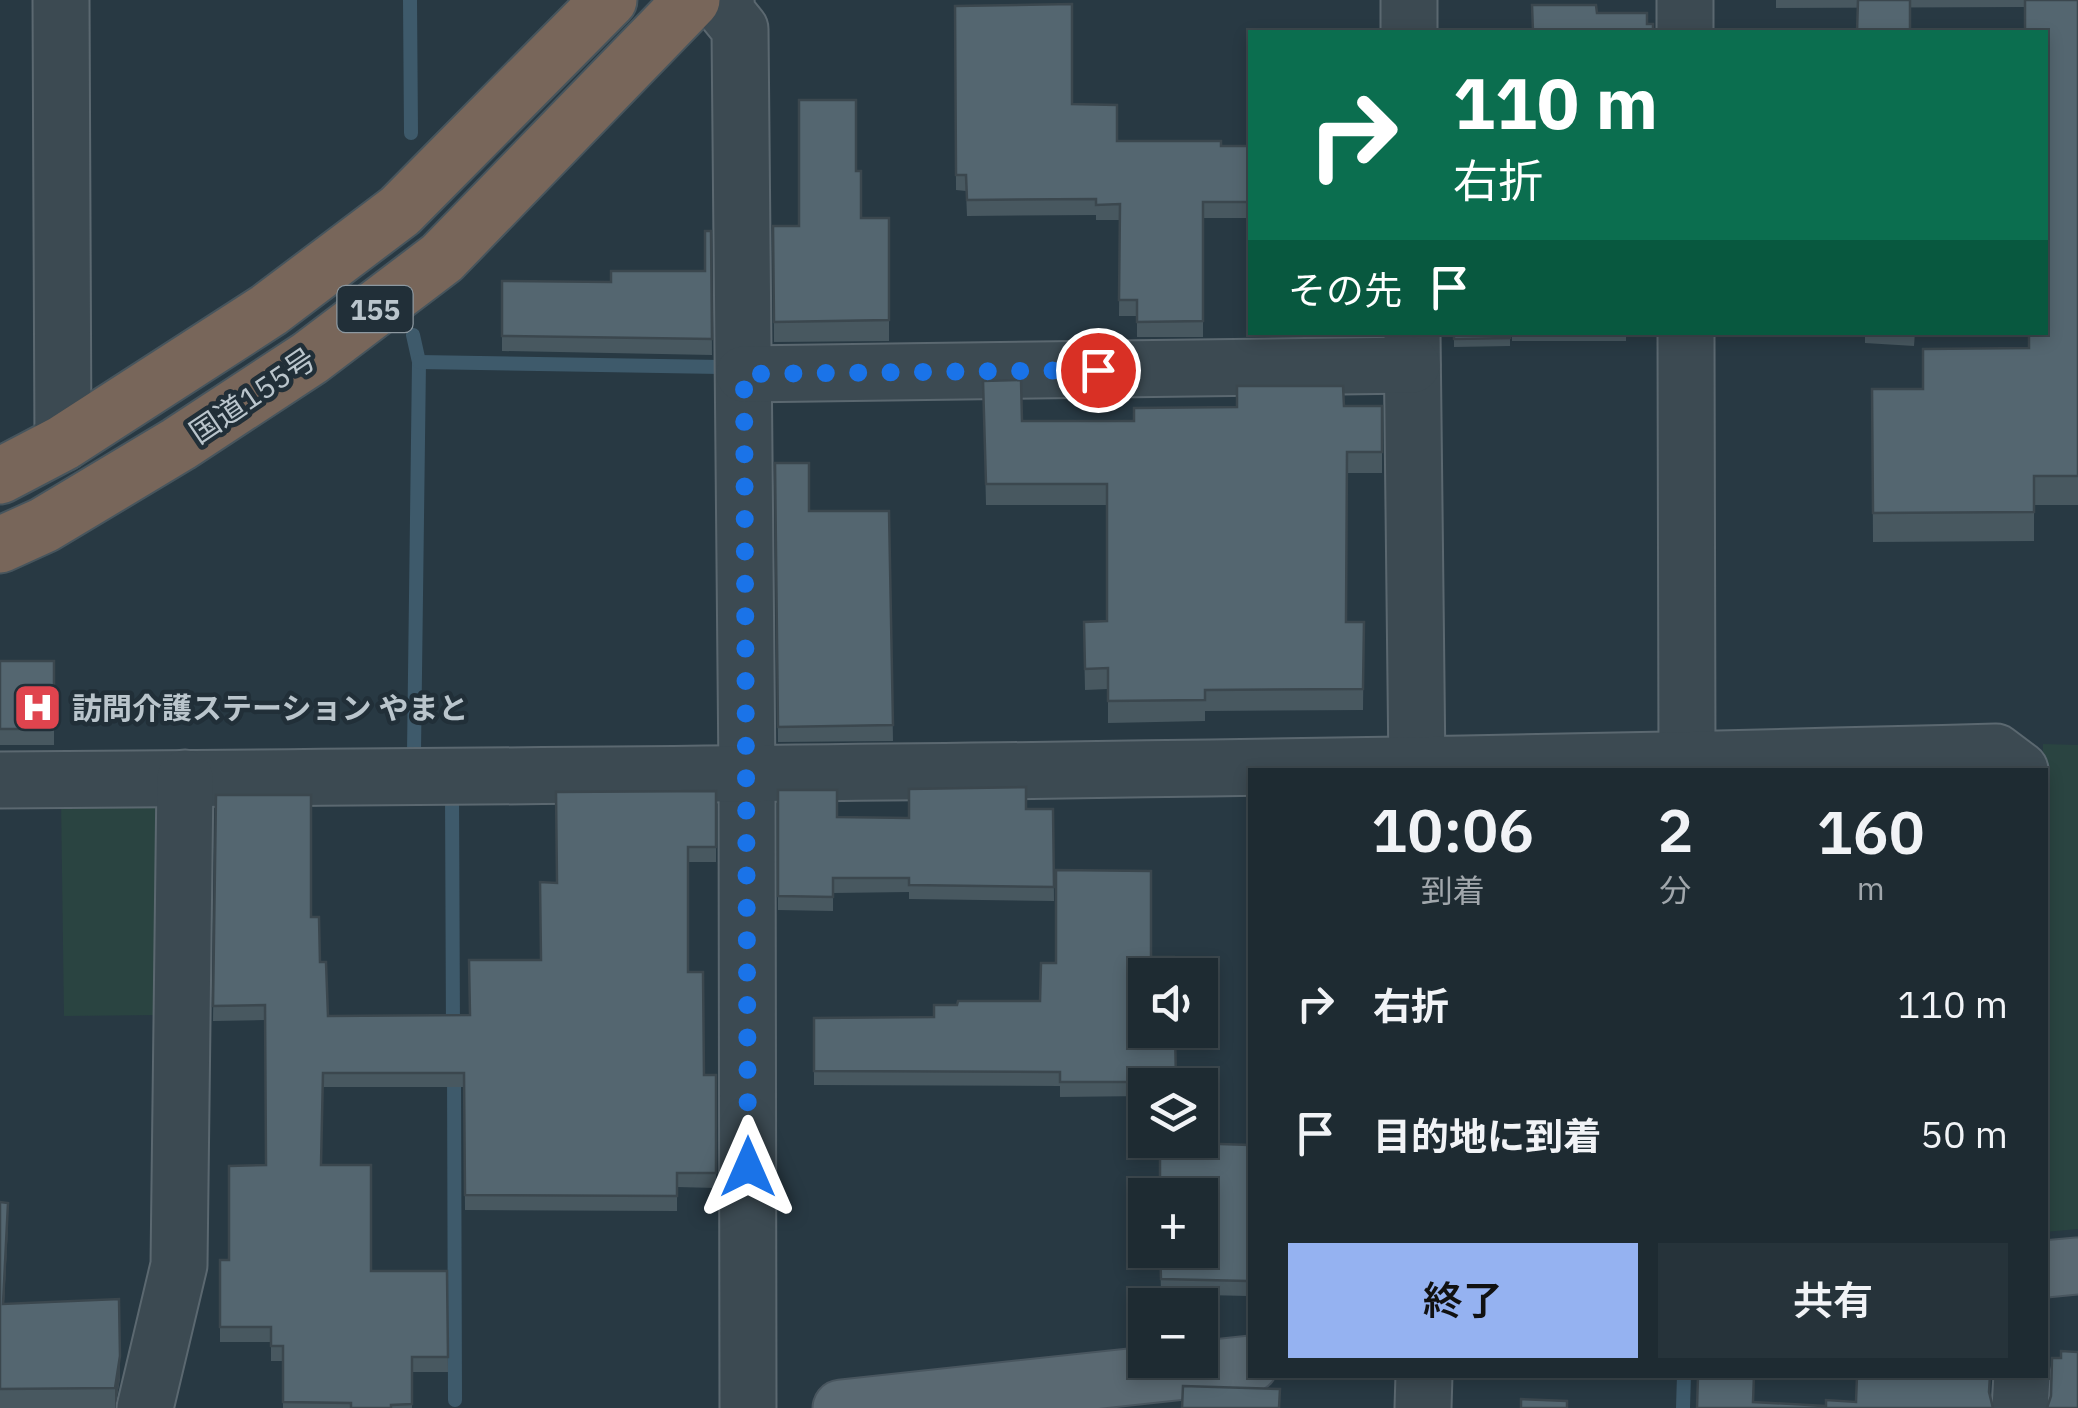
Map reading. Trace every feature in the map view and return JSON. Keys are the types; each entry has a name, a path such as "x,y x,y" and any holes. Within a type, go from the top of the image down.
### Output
{"highway":[{"name":"国道155号","path":"0,476 64,443 269,310 400,211 609,0"},
{"name":"国道155号","path":"0,545 44,525 179,444 310,358 442,258 692,0"}],"main road":[{"path":"2048,1269 2078,1266"},
{"path":"842,1408 1248,1364"}],"street":[{"path":"61,0 64,443"},
{"path":"726,0 727,14 740,29 748,1408"},
{"path":"1408,0 1409,30"},
{"path":"1685,0 1685,30"},
{"path":"1686,335 1693,764"},
{"path":"744,374 1412,349 1417,767"},
{"path":"1333,768 1693,764 1996,752 2017,768"},
{"path":"0,780 1248,769"},
{"path":"146,1408 179,1265 185,778"},
{"path":"1423,1408 1424,1378"},
{"path":"2020,1408 2022,1378"}],"green space":[{"path":"2043,744 2078,745 2078,1229 2048,1232 2048,768 2043,768"},
{"path":"161,797 161,1015 64,1016 61,798"}],"building":[{"path":"1858,0 1910,0 1910,30 1857,30"},
{"path":"2025,0 2078,0 2078,476 2034,476 2034,512 1873,513 1872,389 1923,389 1923,349 2029,348 2029,335 2048,335 2048,30 2025,30"},
{"path":"1072,4 1072,104 1117,105 1117,141 1221,141 1221,146 1248,146 1248,202 1203,202 1203,321 1137,322 1137,300 1119,300 1120,204 1096,205 1096,199 967,200 966,175 956,175 955,6"},
{"path":"1532,5 1596,5 1597,13 1647,13 1647,24 1653,24 1653,30 1533,30"},
{"path":"799,100 856,100 856,171 861,171 861,218 889,218 889,320 774,322 773,226 799,226"},
{"path":"705,231 711,231 712,339 502,336 502,281 611,282 611,271 705,271"},
{"path":"1454,335 1510,335 1510,338 1454,339"},
{"path":"1021,380 1022,421 1134,421 1134,408 1237,407 1237,386 1343,386 1344,406 1382,406 1382,452 1347,452 1346,622 1364,622 1363,689 1205,690 1205,700 1108,701 1108,668 1085,669 1084,622 1107,621 1107,484 986,484 983,381"},
{"path":"775,463 809,463 809,511 889,511 893,725 778,727"},
{"path":"0,661 54,661 54,729 0,729"},
{"path":"1026,787 1026,809 1053,809 1054,887 909,885 909,878 833,878 833,897 778,896 778,790 837,790 837,817 909,818 909,789"},
{"path":"716,791 716,847 688,847 688,972 703,972 704,1075 716,1075 716,1173 677,1173 677,1196 465,1195 464,1073 323,1073 321,1165 371,1165 371,1271 447,1271 448,1357 412,1357 412,1404 351,1408 351,1403 283,1402 283,1346 271,1346 271,1327 220,1327 220,1260 229,1260 229,1166 266,1165 265,1005 213,1006 216,795 311,795 311,917 319,917 320,962 326,962 328,1016 470,1015 469,960 541,960 540,882 557,883 556,792"},
{"path":"1056,870 1151,871 1151,957 1174,958 1128,958 1128,1048 1175,1048 1176,1068 1128,1068 1128,1082 1060,1082 1060,1072 814,1071 814,1018 934,1017 934,1005 957,1005 958,1001 1040,1001 1041,963 1056,963"},
{"path":"1218,1144 1248,1145 1248,1281 1161,1279 1161,1268 1218,1268 1218,1178 1160,1178 1160,1158 1218,1158"},
{"path":"0,1202 8,1203 3,1304 119,1299 120,1356 115,1388 0,1389"},
{"path":"2061,1351 2078,1352 2078,1408 2047,1408 2052,1358 2061,1358"},
{"path":"1698,1378 1754,1378 1753,1402 1826,1406 1826,1400 1856,1402 1857,1378 1990,1378 1993,1408 1697,1408"},
{"path":"1183,1386 1280,1389 1279,1408 1182,1408"},
{"path":"1521,1399 1567,1401 1567,1408 1521,1408"}],"waterway":[{"path":"410,0 411,133"},
{"path":"413,335 419,362 414,752"},
{"path":"419,362 721,367"},
{"path":"452,791 453,1034"},
{"path":"454,1070 455,1400"},
{"path":"1683,1408 1684,1378"}],"place":[{"name":"訪問介護ステーション やまと","path":"37,707"}],"route":[{"path":"748,1167 744,374 1098,370"}]}
